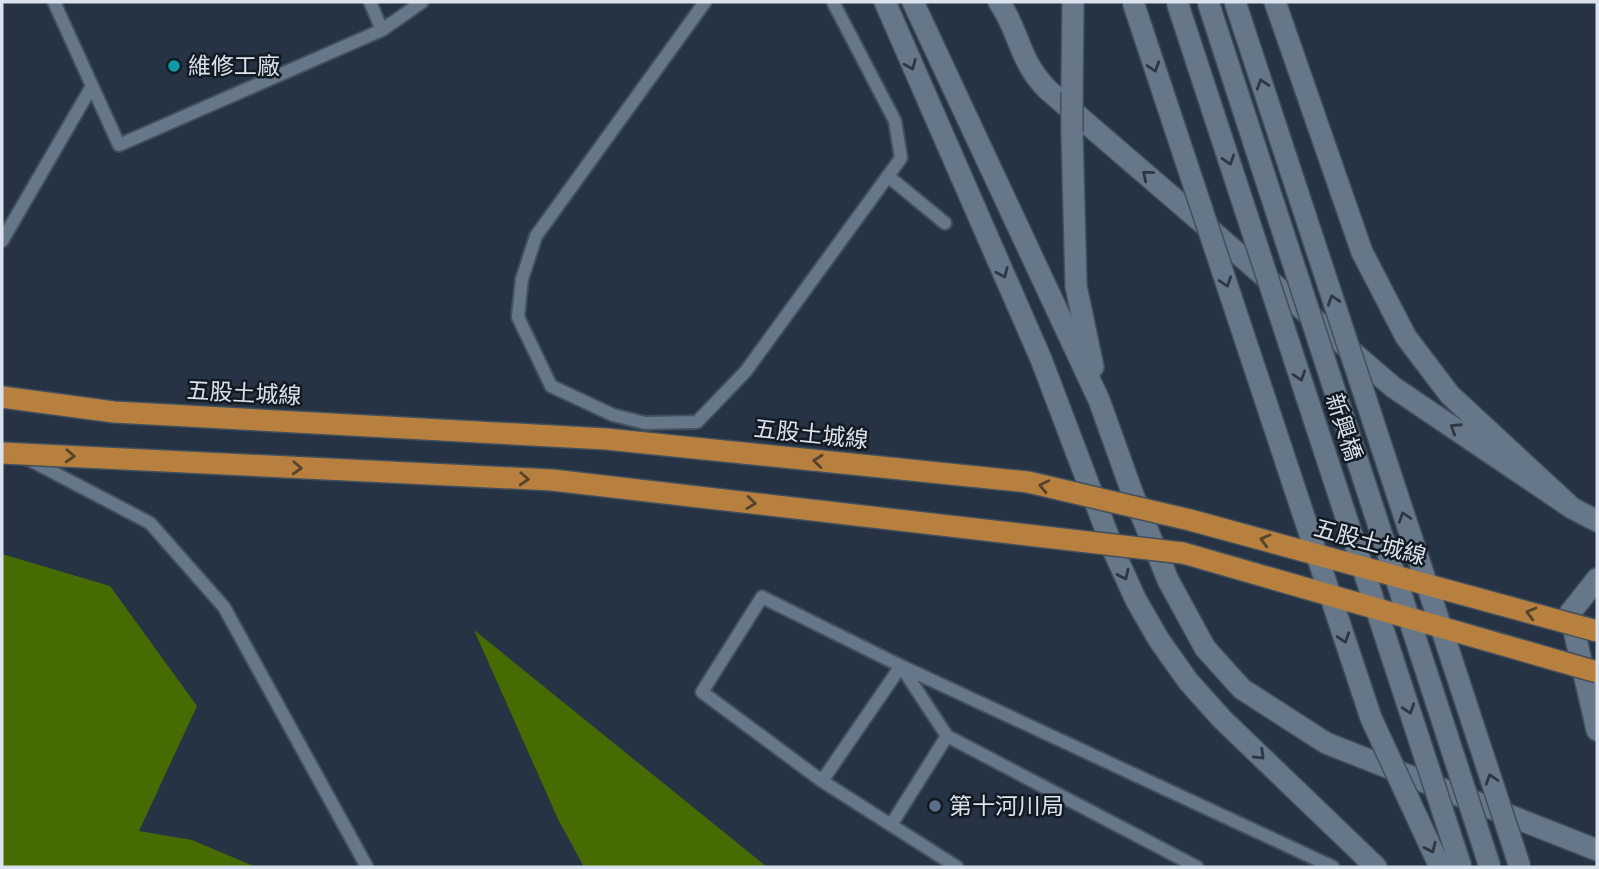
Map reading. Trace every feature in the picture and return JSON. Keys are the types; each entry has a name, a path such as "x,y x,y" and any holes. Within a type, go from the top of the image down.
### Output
{"highway":[{"name":"五股土城線","path":"2,397 114,412 606,439 1028,482 1191,520 1597,631"},
{"path":"2,453 552,480 1184,553 1597,672"}],"main road":[{"path":"1376,867 1222,719 1188,681 1159,640 1115,554 1041,359 887,8 912,2 1099,400 1132,492 1168,579 1205,648 1242,689 1326,743 1597,850"},
{"path":"999,2 1023,59 1048,90 1393,387 1572,508 1597,521"},
{"path":"1073,2 1072,132 1076,285 1099,400"},
{"path":"1133,2 1371,718 1440,867"},
{"name":"新興橋","path":"1177,2 1461,867"},
{"name":"新興橋","path":"1209,2 1490,867"},
{"path":"1235,2 1520,867"},
{"path":"1275,2 1362,252 1406,337 1450,395 1572,508"},
{"path":"1597,579 1570,613 1597,730"}],"lane":[{"path":"54,2 119,145 382,30 422,2"},
{"path":"370,2 382,30"},
{"path":"705,2 536,236 522,279 518,317 551,386 613,415 645,423 697,422 746,371 901,158 895,121 833,2"},
{"path":"2,241 92,86"},
{"path":"889,177 945,223"},
{"path":"2,446 150,523 224,607 367,867"},
{"path":"957,867 822,781 702,692 762,597 901,666 1333,867"},
{"path":"901,666 947,736 1197,867"},
{"path":"822,781 901,666"},
{"path":"891,825 947,736"}],"green space":[{"path":"2,554 110,586 197,706 139,831 192,840 256,867 2,867"},
{"path":"474,630 767,867 584,867 558,819"}],"place":[{"name":"維修工廠","path":"174,66"},
{"name":"第十河川局","path":"935,806"}]}
